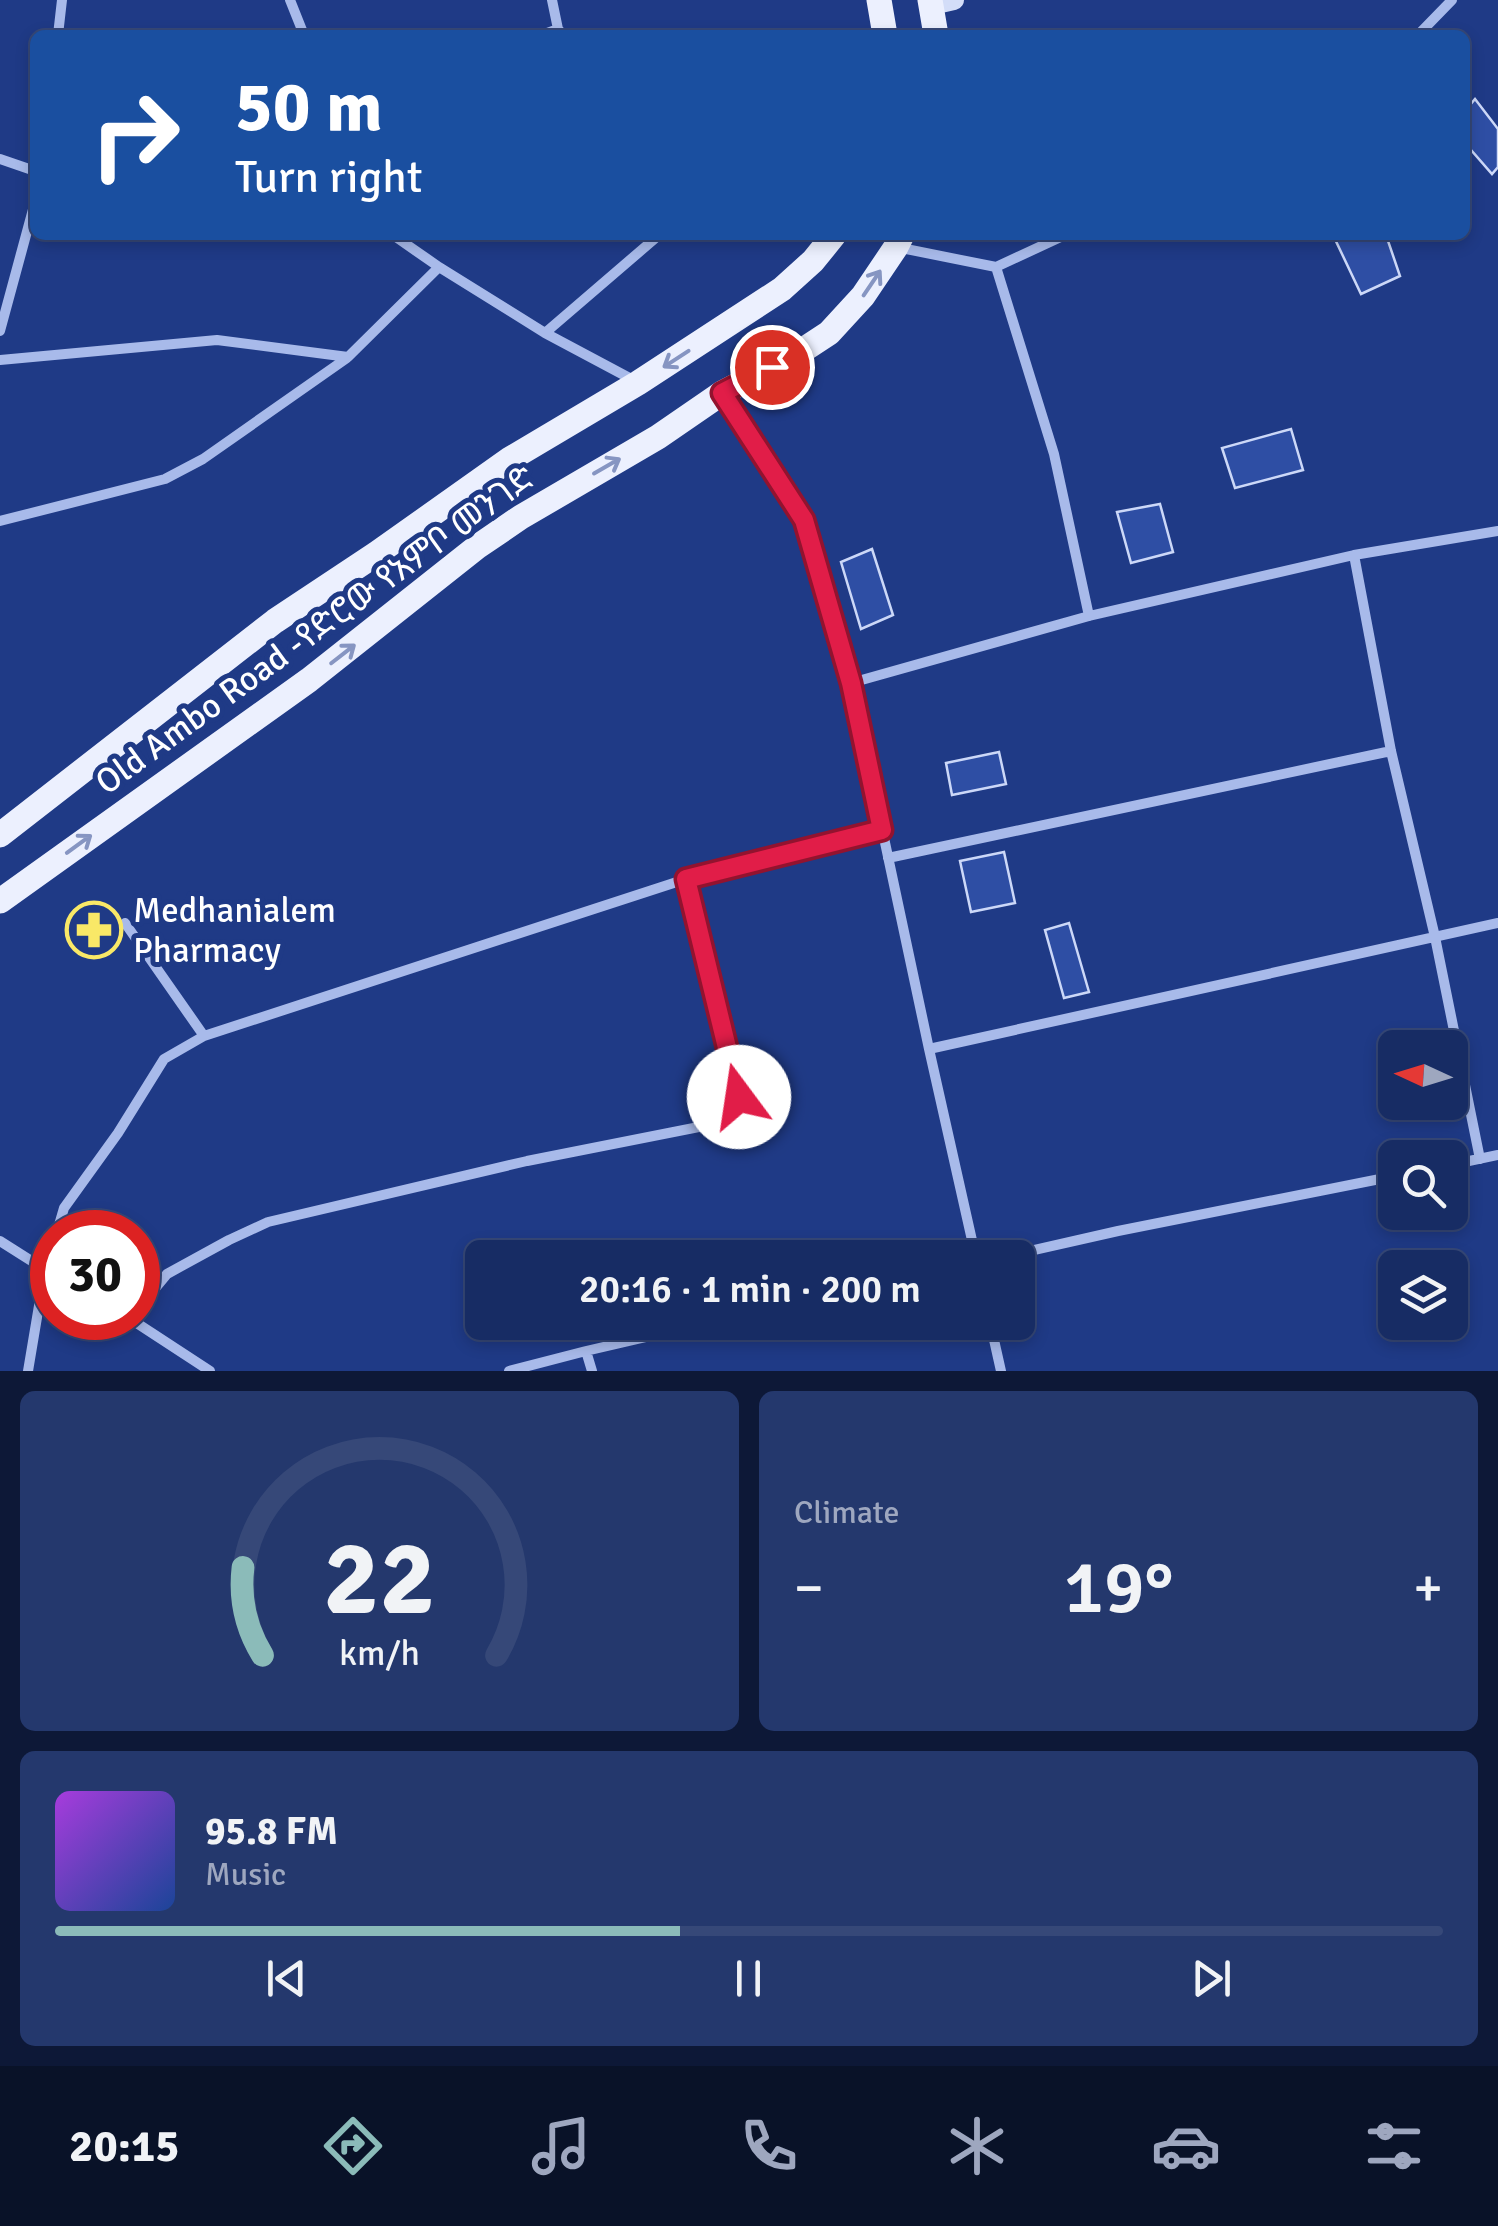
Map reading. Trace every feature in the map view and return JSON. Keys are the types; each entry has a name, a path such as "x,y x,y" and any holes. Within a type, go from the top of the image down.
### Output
{"main road":[{"path":"879,0 884,30"},
{"path":"936,30 939,2"},
{"name":"Old Ambo Road -የድሮው የአምቦ መንገድ","path":"0,835 275,621 510,460 782,289 830,240"},
{"name":"Old Ambo Road -የድሮው የአምቦ መንገድ","path":"0,901 309,680 477,547 722,393 829,333 863,296 899,241"}],"street":[{"path":"59,30 62,0"},
{"path":"290,0 302,30"},
{"path":"552,0 560,30"},
{"path":"1423,30 1452,0"},
{"path":"0,158 30,169"},
{"path":"0,332 30,221"},
{"path":"400,240 545,333 638,383"},
{"path":"545,333 654,240"},
{"path":"899,241 996,267 1054,240"},
{"path":"0,521 165,479 204,459 348,357 439,267"},
{"path":"996,267 1054,454 1089,616"},
{"path":"0,360 217,340 348,357"},
{"path":"722,393 804,520 851,683 972,1240"},
{"path":"851,683 1089,616 1354,555 1498,531"},
{"path":"1354,555 1391,751 1435,937 1480,1159"},
{"path":"888,858 1391,751"},
{"path":"63,1210 118,1133 164,1058 204,1036 686,879 882,830"},
{"path":"160,1282 167,1274 268,1222 527,1161 719,1123 736,1111 739,1097 686,879"},
{"path":"125,923 204,1036"},
{"path":"928,1048 1498,923"},
{"path":"1468,1161 1497,1155 1498,1168"},
{"path":"1035,1250 1378,1179"},
{"path":"0,1241 30,1260"},
{"path":"160,1338 210,1371"},
{"path":"28,1371 35,1340"},
{"path":"510,1371 633,1340"},
{"path":"994,1340 1000,1371"},
{"path":"586,1351 592,1371"}],"building":[{"path":"1475,99 1498,129 1498,167 1492,174 1470,149 1470,105"},
{"path":"1335,240 1388,240 1400,276 1361,294"},
{"path":"1291,429 1303,470 1235,488 1222,448"},
{"path":"1160,504 1173,552 1131,563 1117,512"},
{"path":"872,549 893,615 861,629 841,562"},
{"path":"999,752 1006,784 952,795 946,763"},
{"path":"1004,852 1015,903 971,912 960,861"},
{"path":"1069,923 1089,992 1064,998 1045,930"}],"place":[{"name":"Medhanialem Pharmacy","path":"94,930"}],"route":[{"path":"739,1097 686,879 882,830 851,683 804,520 722,393 772,367"}]}
